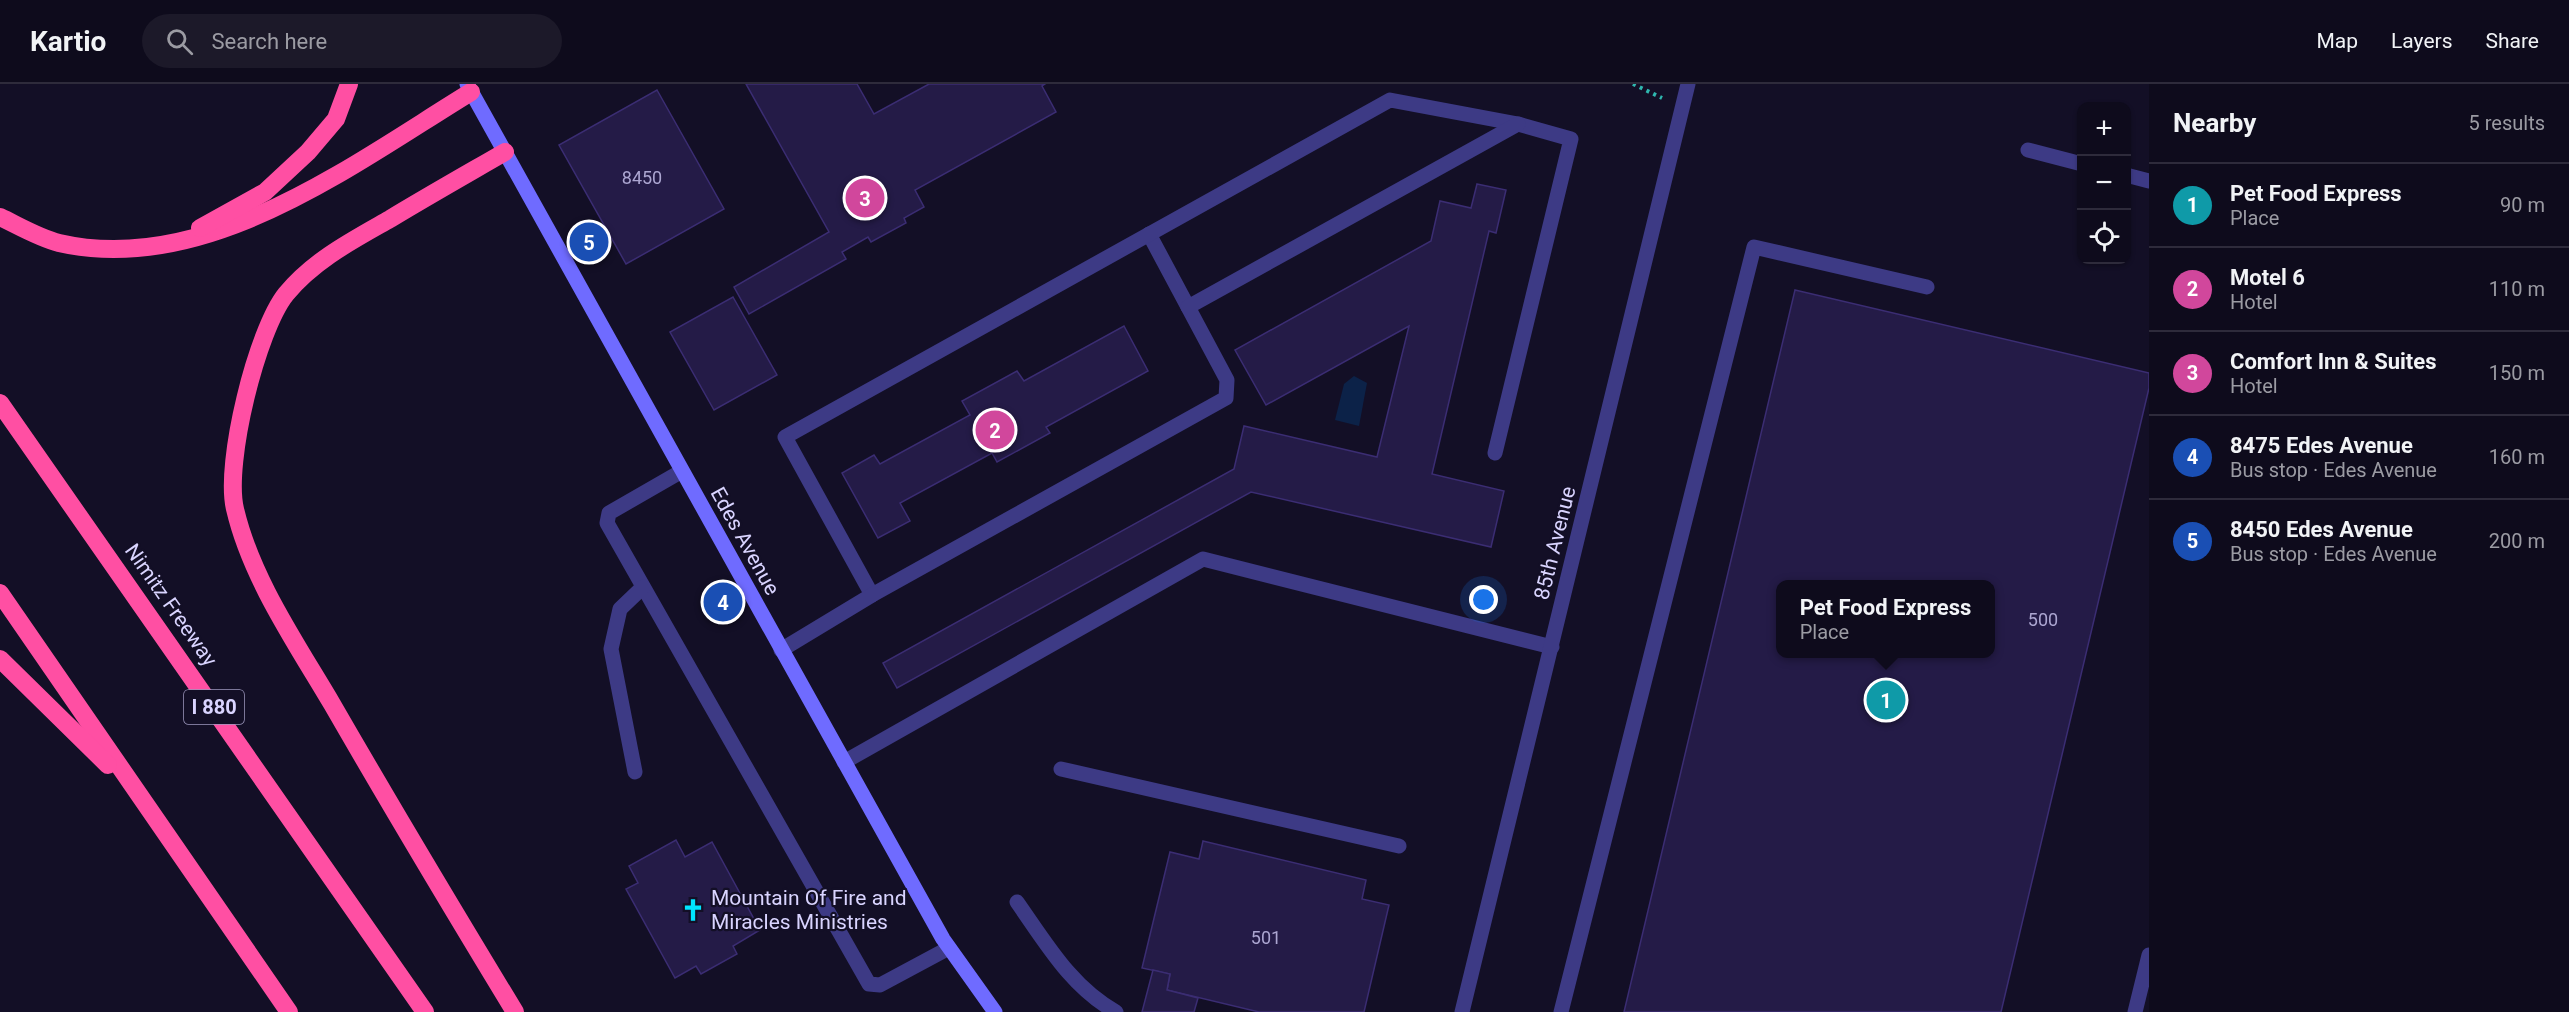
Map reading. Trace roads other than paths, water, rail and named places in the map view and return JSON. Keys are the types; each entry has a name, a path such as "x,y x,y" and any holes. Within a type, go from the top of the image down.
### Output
{"highway":[{"path":"175,242 265,192 336,119 349,84"},
{"path":"0,217 58,243 116,250 175,242 242,224 301,197 469,88"},
{"path":"505,152 325,256 285,295 262,346 246,396 232,469 234,508 255,568 297,645 385,795 516,1012"},
{"name":"Nimitz Freeway","path":"0,403 425,1012"},
{"path":"0,592 289,1012"},
{"path":"0,659 137,794"}],"street":[{"name":"85th Avenue","path":"1462,1012 1688,84"},
{"name":"Edes Avenue","path":"469,88 949,948 995,1012"},
{"path":"872,595 785,437 1390,100 1518,124 1571,139 1495,453"},
{"path":"1188,307 1518,124"},
{"path":"2028,150 2077,163"},
{"path":"2131,176 2149,181"},
{"path":"781,650 872,595 1226,398 1227,380 1149,234"},
{"path":"1561,1012 1754,248 1927,287"},
{"path":"682,471 609,513 607,523 868,984 879,984 949,948"},
{"path":"844,762 1203,559 1552,647"},
{"path":"635,772 611,649 620,609 643,587"},
{"path":"1061,769 1399,846"},
{"path":"1017,902 1064,969 1094,1000 1116,1012"},
{"path":"2135,1012 2149,955"}],"water":[{"path":"1354,376 1367,383 1359,426 1335,420 1344,384"}],"place":[{"name":"Comfort Inn & Suites","path":"865,198"},
{"name":"8450 Edes Avenue","path":"589,242"},
{"name":"Motel 6","path":"995,430"},
{"name":"8475 Edes Avenue","path":"723,602"},
{"name":"Pet Food Express","path":"1886,700"},
{"name":"Mountain Of Fire and Miracles Ministries","path":"693,910"}]}
